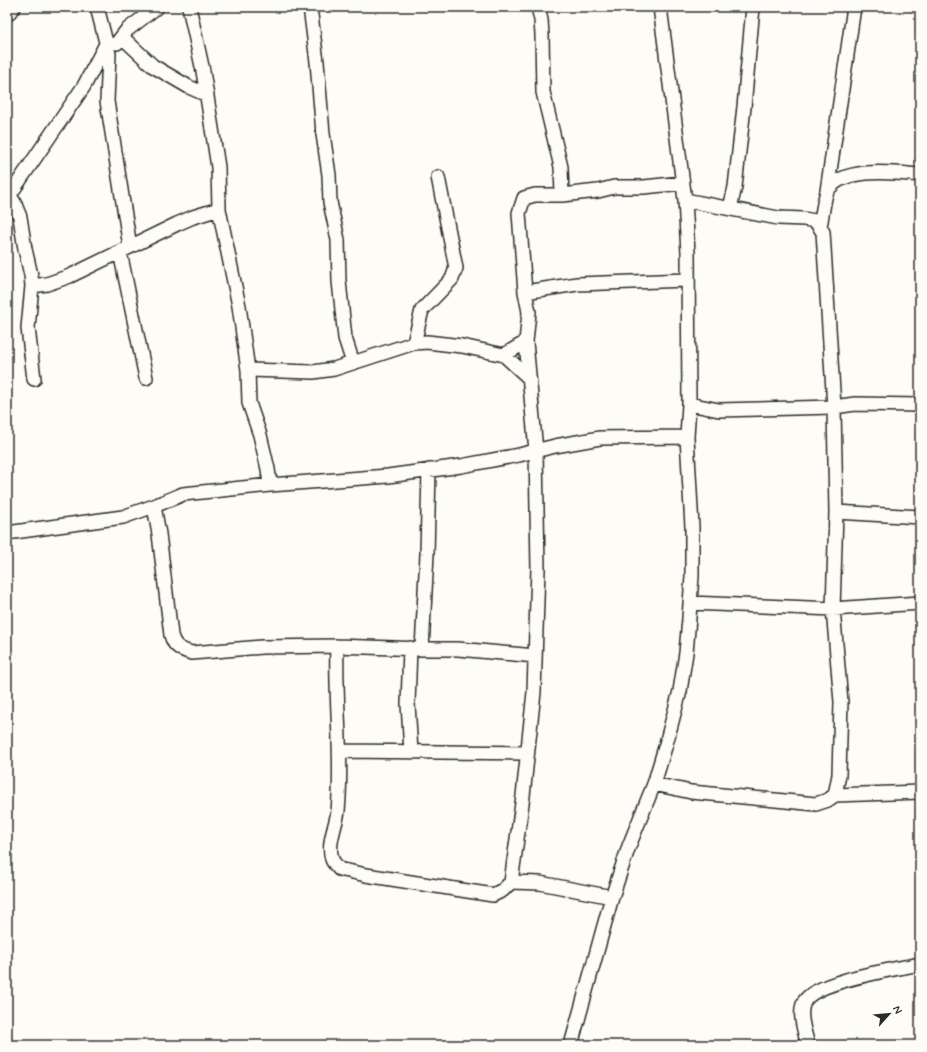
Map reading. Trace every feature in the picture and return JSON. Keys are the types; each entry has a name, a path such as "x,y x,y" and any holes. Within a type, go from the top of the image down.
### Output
{"street":[{"path":"7,14 14,7"},
{"path":"98,7 108,48 106,102 125,249 146,378"},
{"path":"34,379 28,328 32,286 20,217 14,202 8,197 84,86 108,48 157,7"},
{"path":"189,7 207,95 218,167 219,209 239,306 248,370 249,403 262,442 270,485"},
{"path":"310,7 317,62 323,134 329,175 330,202 338,240 339,282 345,338 353,363"},
{"path":"538,7 542,35 543,92 561,167 562,195"},
{"path":"571,1045 612,897 629,846 654,784 666,744 680,692 686,653 690,603 692,527 687,437 689,404 688,253 685,200 660,7"},
{"path":"730,208 735,187 744,107 752,7"},
{"path":"820,226 827,191 854,7"},
{"path":"104,29 125,33 153,66 189,87 207,95"},
{"path":"827,191 836,181 859,174 872,172 920,175"},
{"path":"414,343 422,310 452,279 456,268 438,177"},
{"path":"337,646 336,673 340,779 338,813 330,848 332,860 339,869 366,875 493,895 503,890 511,882 534,692 538,569 536,451 526,342 529,312 525,292 519,213 524,198 535,195 562,195 598,191 614,187 644,187 682,183"},
{"path":"685,200 778,218 815,221 823,232 834,407 836,512 833,609 841,702 838,775 835,795"},
{"path":"32,286 47,284 70,276 193,217 219,209"},
{"path":"525,292 577,284 687,280"},
{"path":"248,370 313,372 334,369 414,343 427,342 462,346 504,355 529,378"},
{"path":"504,355 526,342"},
{"path":"689,404 719,410 834,407 855,404 920,405"},
{"path":"7,533 123,517 183,494 270,485 388,476 461,466 600,438 687,437"},
{"path":"410,752 408,704 427,554 429,470"},
{"path":"154,506 159,534 171,635 175,644 181,650 192,653 262,647 337,646 458,649 535,656"},
{"path":"836,512 920,517"},
{"path":"690,603 833,609 920,603"},
{"path":"340,751 527,754"},
{"path":"654,784 691,792 816,804 828,800 835,795 920,792"},
{"path":"511,882 540,883 612,897"},
{"path":"808,1045 802,1014 804,1002 812,994 851,978 920,964"}]}
